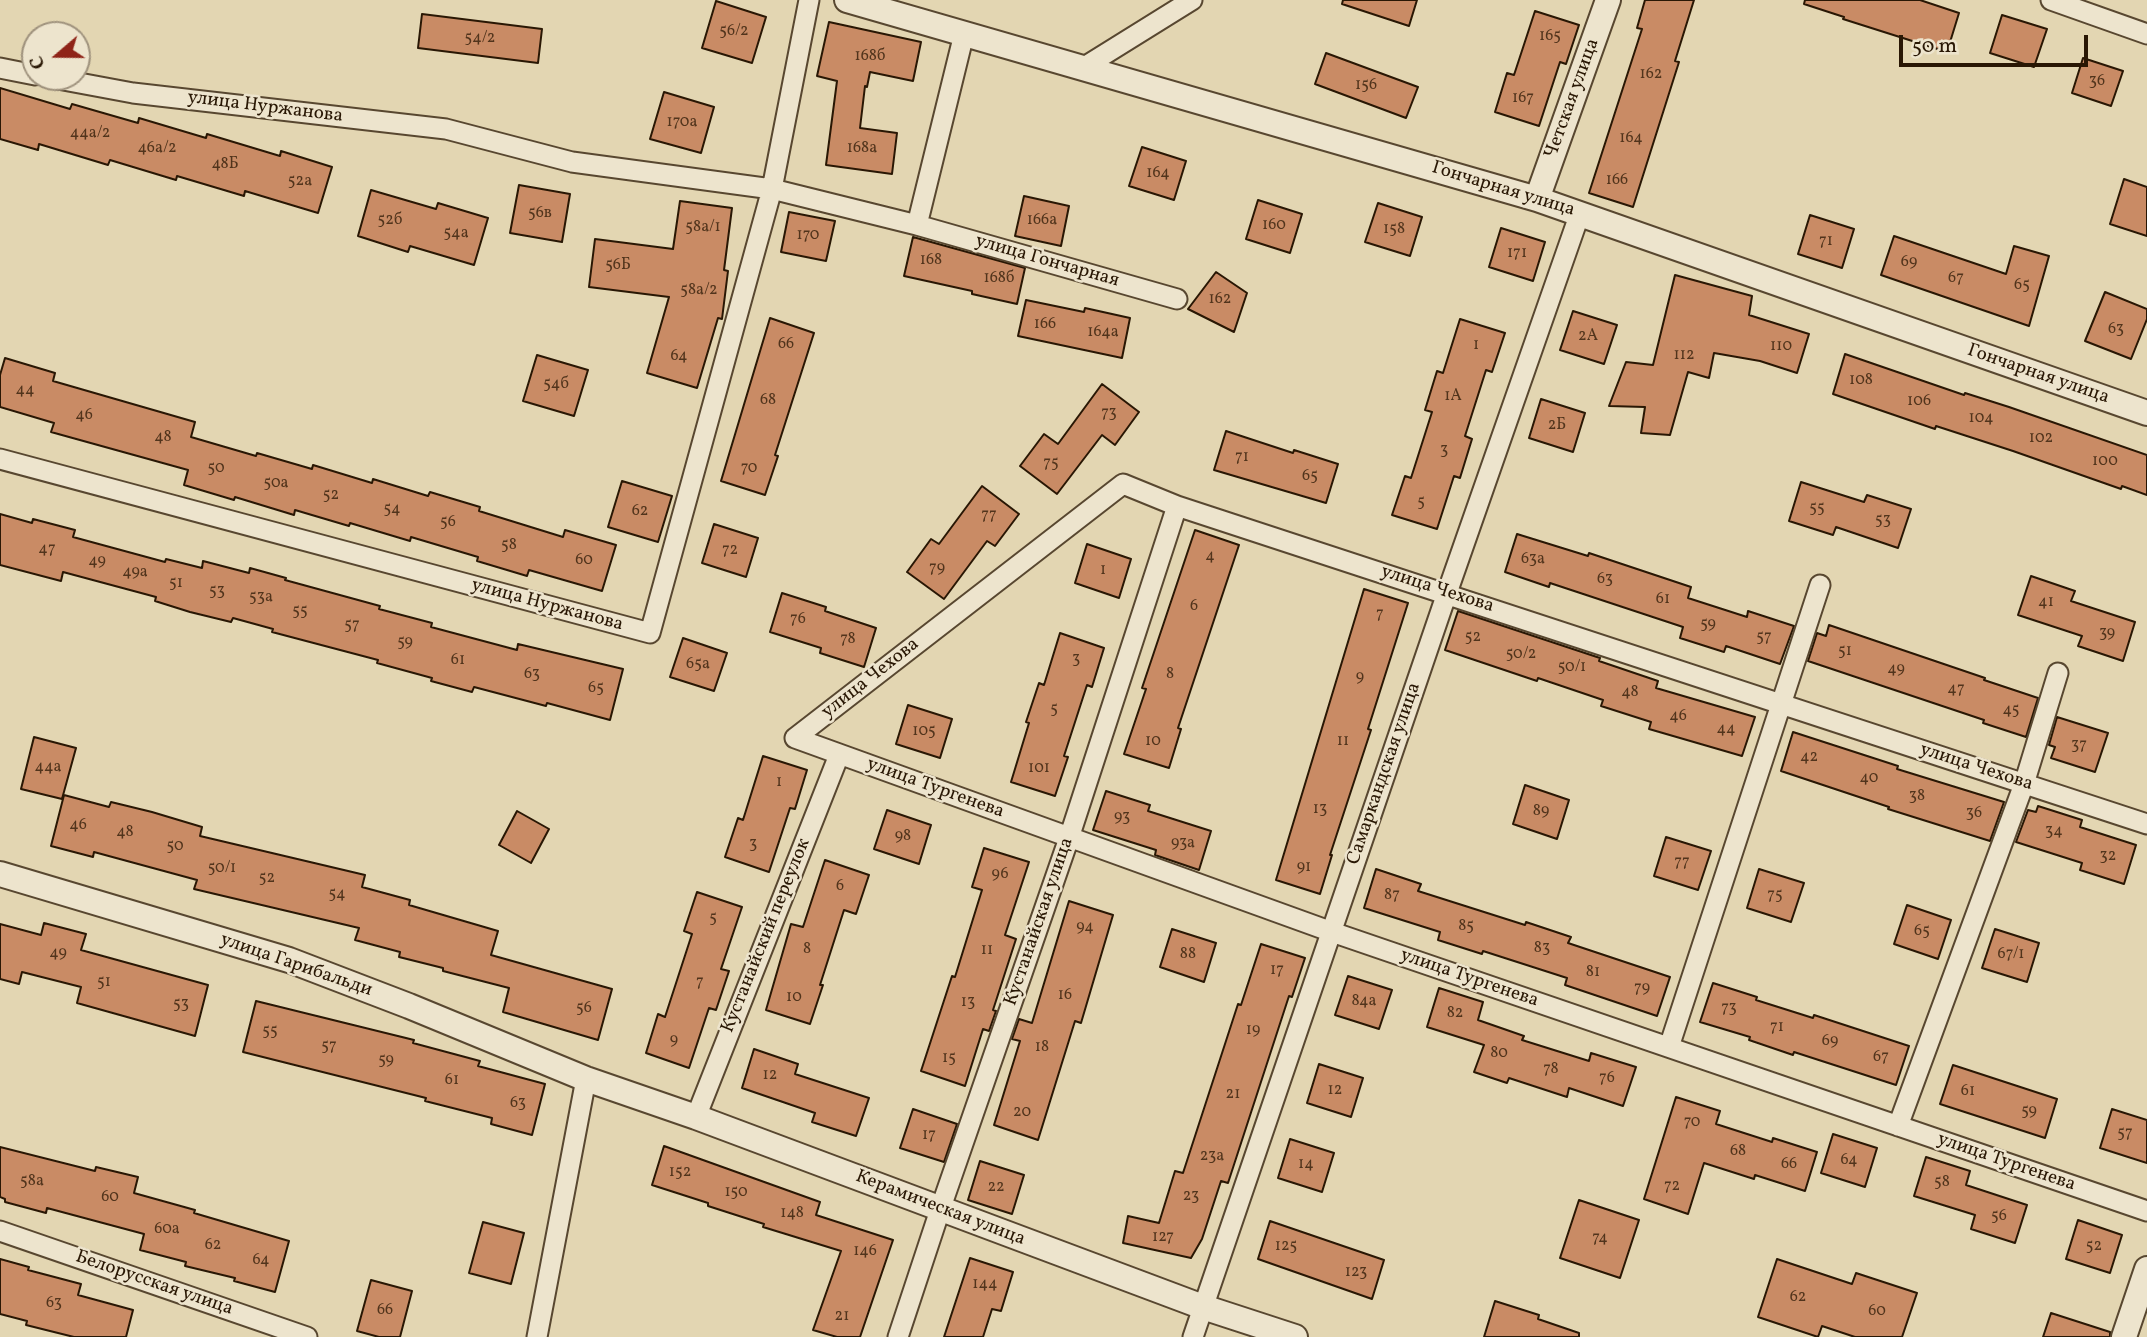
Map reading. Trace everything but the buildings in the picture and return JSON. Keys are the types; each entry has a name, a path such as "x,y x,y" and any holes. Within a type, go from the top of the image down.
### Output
{"street":[{"name":"улица Нуржанова","path":"0,459 650,633 772,189 809,0"},
{"name":"Гончарная улица","path":"847,0 1537,199 2147,412"},
{"path":"1081,69 1192,0"},
{"name":"Четская улица","path":"1537,199 1608,0"},
{"path":"2051,0 2147,34"},
{"path":"917,225 964,34"},
{"path":"0,68 21,72"},
{"name":"улица Нуржанова","path":"91,85 132,93 446,130 572,162 772,189"},
{"name":"улица Гончарная","path":"772,189 917,225 1177,299"},
{"name":"Самаркандская улица","path":"1193,1337 1580,213"},
{"name":"улица Чехова","path":"795,738 1123,484 1177,506 2147,824"},
{"name":"Кустанайская улица","path":"898,1337 1069,838 1177,506"},
{"path":"1669,1047 1820,585"},
{"path":"1898,1126 2024,784 2059,673"},
{"name":"улица Тургенева","path":"795,738 1332,932 2147,1211"},
{"name":"Кустанайский переулок","path":"696,1117 839,755"},
{"name":"улица Гарибальди","path":"0,874 289,960 586,1079"},
{"path":"537,1337 586,1079"},
{"name":"Керамическая улица","path":"586,1079 696,1117 1203,1307 1295,1337"},
{"name":"Белорусская улица","path":"0,1231 307,1337"},
{"path":"2124,1337 2147,1269"}]}
